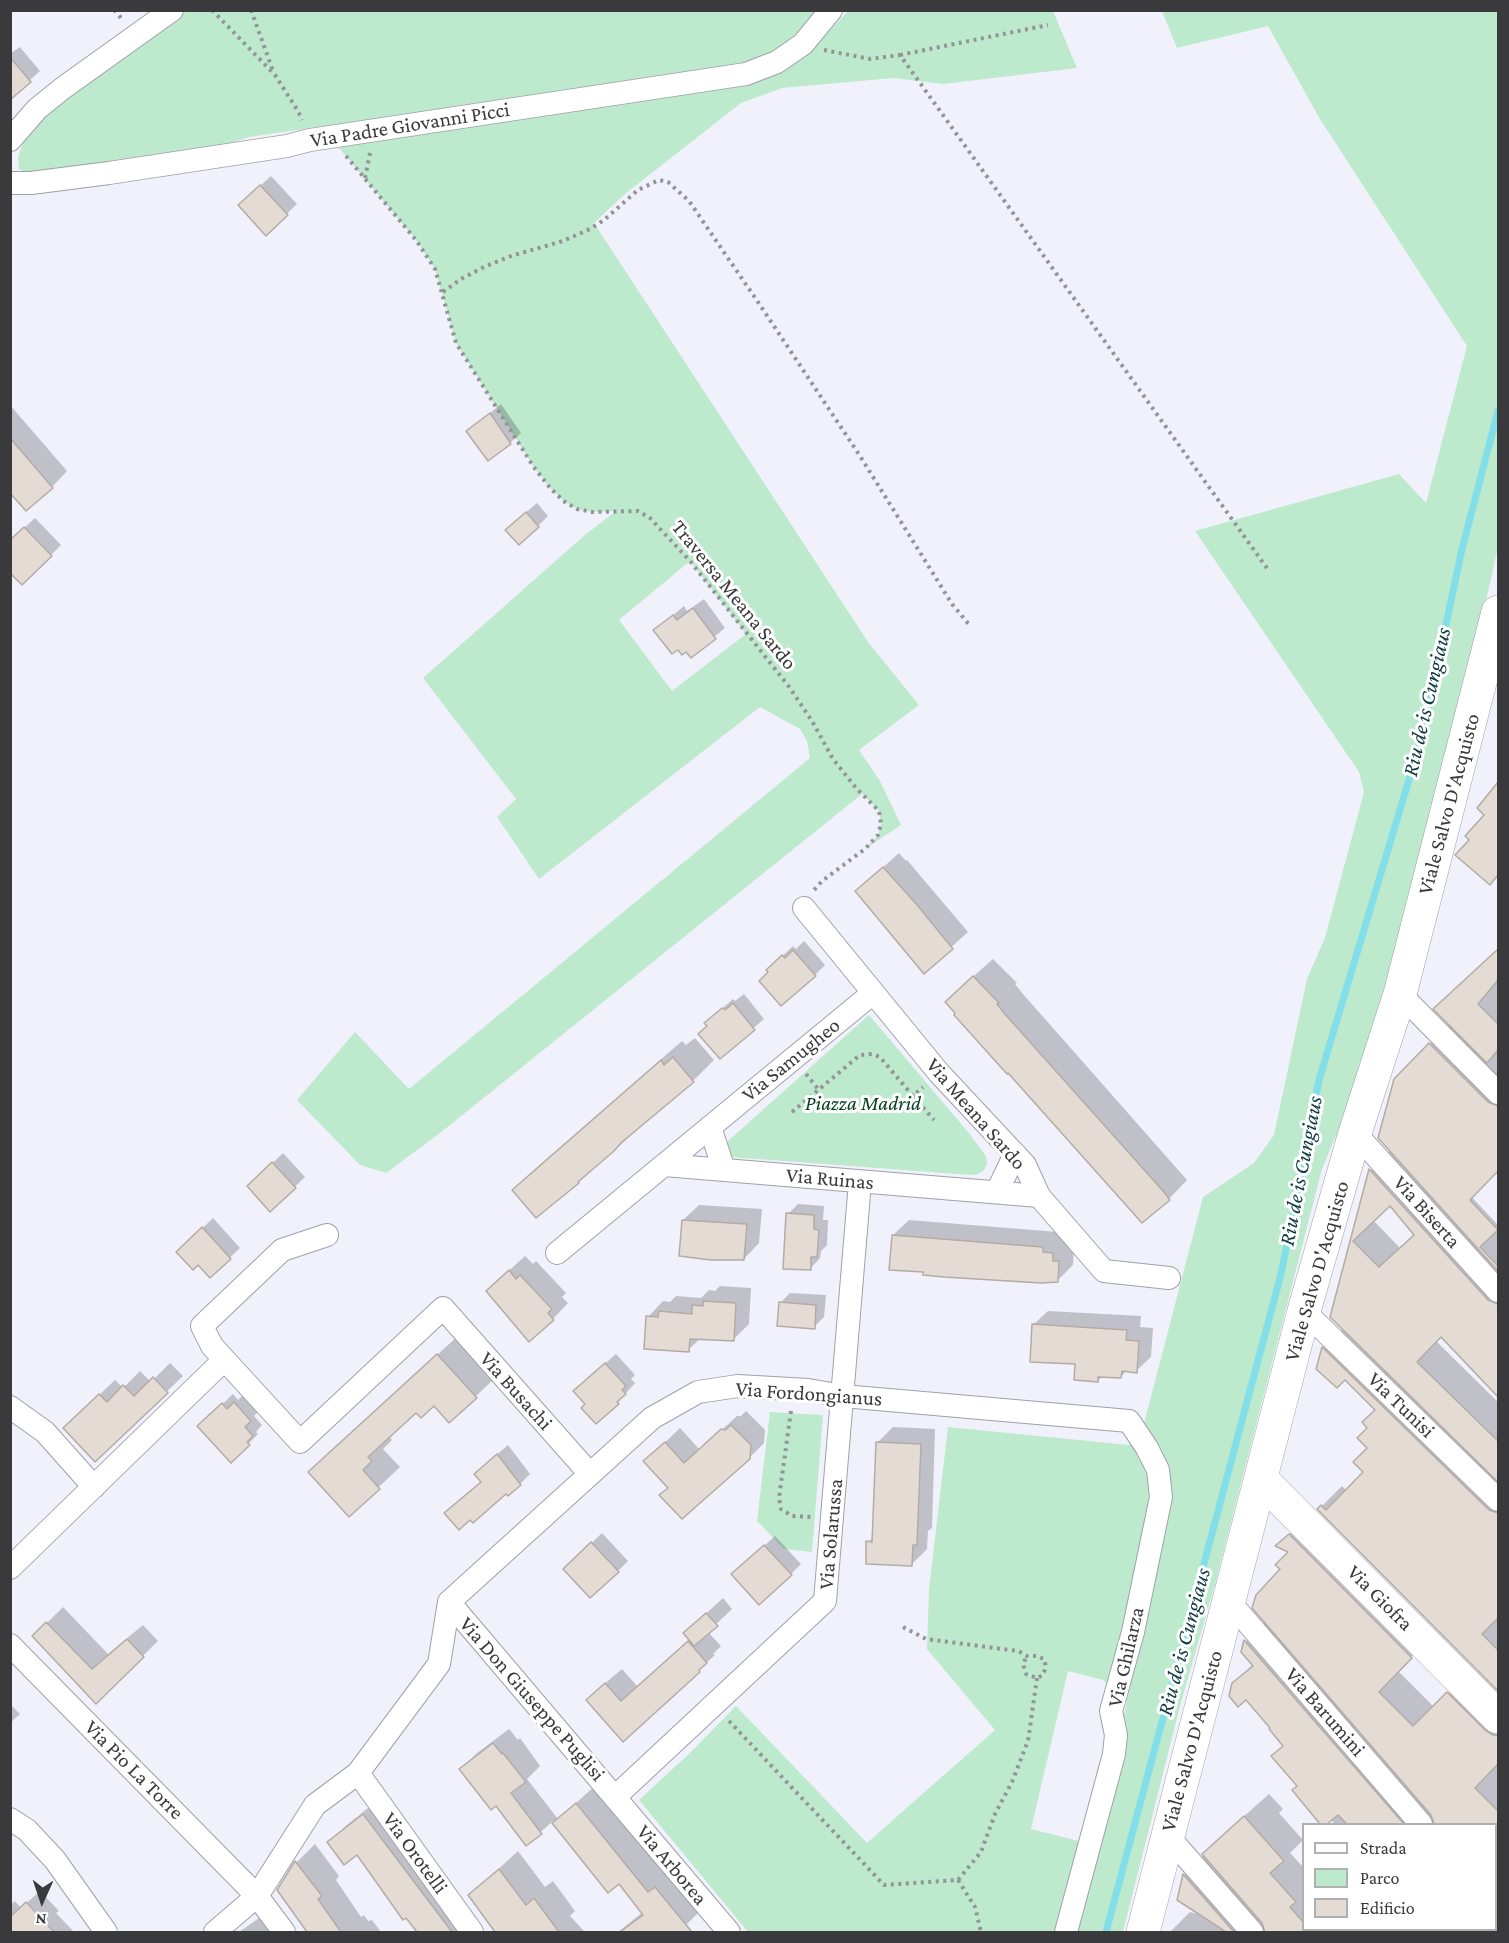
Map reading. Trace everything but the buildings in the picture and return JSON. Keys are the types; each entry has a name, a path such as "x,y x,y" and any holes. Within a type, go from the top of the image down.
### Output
{"street":[{"path":"10,140 37,109 63,88 172,10"},
{"name":"Via Padre Giovanni Picci","path":"10,183 31,183 109,173 287,146 320,138 746,74 777,62 803,44 831,10"},
{"name":"Viale Salvo D'Acquisto","path":"1143,1932 1304,1311 1355,1133 1400,994 1498,612"},
{"name":"Via Meana Sardo","path":"804,908 939,1073 1025,1165 1039,1196 1104,1271 1169,1278"},
{"name":"Via Samugheo","path":"557,1253 873,993"},
{"path":"1400,994 1494,1081"},
{"path":"710,1127 724,1170"},
{"name":"Via Biserta","path":"1355,1133 1498,1291"},
{"path":"997,1192 1015,1154"},
{"name":"Via Ruinas","path":"664,1165 1039,1196"},
{"name":"Via Solarussa","path":"616,1796 825,1601 860,1182"},
{"path":"10,1568 224,1360 212,1346 202,1326 282,1250 327,1235"},
{"name":"Via Busachi","path":"224,1360 300,1442 443,1308 590,1474"},
{"name":"Via Tunisi","path":"1304,1311 1498,1500"},
{"name":"Via Fordongianus","path":"449,1602 652,1418 698,1392 738,1386 1129,1421"},
{"path":"10,1407 45,1432 94,1487"},
{"name":"Via Ghilarza","path":"1065,1932 1114,1754 1116,1735 1111,1711 1133,1632 1161,1497 1158,1470 1148,1448 1129,1421"},
{"name":"Via Giofra","path":"1260,1479 1498,1717"},
{"name":"Via Barumini","path":"1228,1600 1420,1823"},
{"path":"214,1932 257,1896 315,1804 358,1773 440,1664 449,1602"},
{"name":"Via Don Giuseppe Puglisi","path":"449,1602 616,1796"},
{"name":"Via Pio La Torre","path":"10,1645 257,1896 284,1932"},
{"name":"Via Orotelli","path":"358,1773 472,1932"},
{"name":"Via Arborea","path":"616,1796 729,1932"},
{"path":"10,1819 27,1830 55,1860 106,1932"},
{"path":"1167,1835 1252,1932"}],"path":[{"path":"212,10 275,75"},
{"path":"251,10 275,75"},
{"path":"803,44 870,59 1048,25"},
{"path":"900,55 1269,571"},
{"name":"Traversa Meana Sardo","path":"275,75 298,111 320,138 416,240 435,269 456,343 533,466 551,489 577,509 592,512 638,511 650,518 690,561 790,688 833,759 856,788 879,811 878,835 865,849 822,881 811,894 804,908"},
{"path":"443,292 484,267 511,256 563,241 590,229 643,187 659,180 668,182 689,201 760,305 861,456 952,604 971,627"},
{"path":"792,1112 860,1056 872,1054 880,1056 934,1120"},
{"path":"913,1096 939,1073"},
{"path":"793,1390 779,1498 781,1509 792,1516 832,1518"},
{"path":"903,1628 926,1639 1018,1651 1027,1656 1036,1656 1044,1659 1046,1667 1043,1675 1037,1678 1026,1674 1023,1664 1027,1656"},
{"path":"714,1706 884,1885 958,1880 981,1852 995,1814 1012,1782 1028,1741 1037,1678"},
{"path":"958,1880 975,1906 981,1932"}],"green space":[{"path":"187,11 819,11 780,49 751,65 362,124 331,125 249,137 222,146 28,175 19,169 18,157 28,128 52,107"},
{"path":"848,11 1053,11 1077,68 943,84 893,78 782,88 741,103 625,194 594,223 868,642 919,705 859,750 880,781 901,825 865,849 878,835 881,824 879,811 862,794 440,1133 386,1173 360,1165 297,1100 355,1032 409,1089 810,758 807,741 800,729 760,707 539,879 497,817 516,799 423,678 585,535 616,511 592,512 577,509 551,489 533,466 456,343 435,269 416,240 339,148 393,134 782,71 808,54","holes":["690,561 746,634 672,691 619,620"]},
{"path":"1162,11 1498,11 1498,547 1464,700 1356,1104 1334,1140 1322,1169 1215,1584 1180,1706 1123,1932 748,1932 639,1800 736,1706 867,1843 995,1730 927,1649 929,1589 948,1427 1129,1445 1142,1431 1203,1197 1254,1163 1274,1135 1307,979 1325,938 1364,792 1359,772 1195,531 1399,474 1426,503 1467,346 1320,119 1268,26 1177,48","holes":["1068,1671 1103,1680 1127,1700 1098,1846 1031,1829"]},
{"name":"Piazza Madrid","path":"869,1015 986,1156 987,1164 984,1170 971,1175 731,1157 728,1141"},
{"path":"770,1412 823,1415 812,1552 784,1549 757,1521"}],"waterway":[{"name":"Riu de is Cungiaus","path":"1106,1932 1281,1274 1319,1080 1423,733 1462,549 1498,411"}]}
